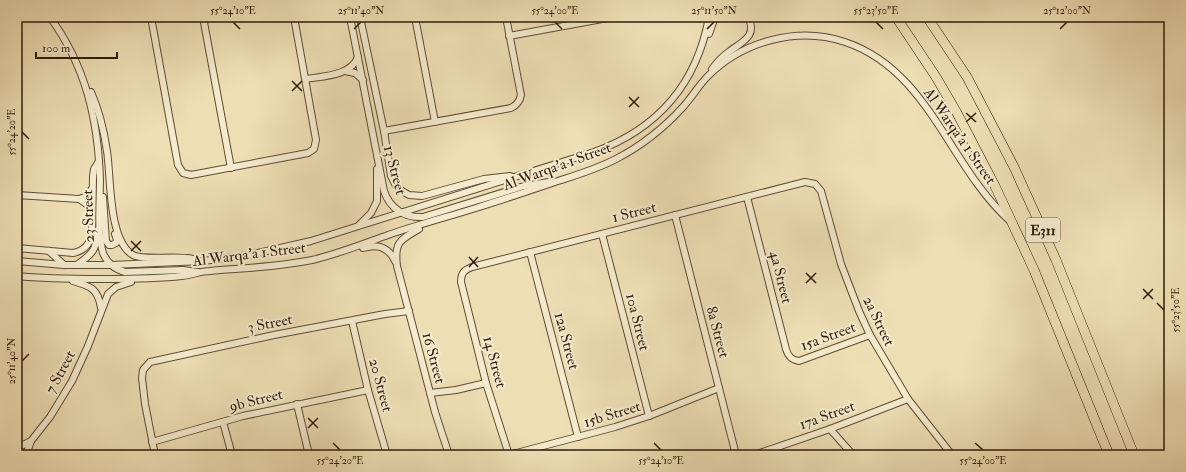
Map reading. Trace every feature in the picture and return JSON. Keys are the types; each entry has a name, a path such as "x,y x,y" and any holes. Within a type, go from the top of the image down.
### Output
{"highway":[{"name":"E311","path":"896,17 936,77 957,112 1013,223 1034,270 1109,455"},
{"name":"E311","path":"927,17 966,77 1014,167 1056,260 1134,455"}],"street":[{"name":"23 Street","path":"50,17 69,47 96,105 105,139 115,224 126,250 132,255 143,258 183,257 203,261"},
{"path":"151,17 176,157 179,169 183,173 190,175 308,153 314,149 316,140 294,17"},
{"path":"203,17 231,168"},
{"name":"13 Street","path":"350,17 378,163 385,195 391,205 400,212 414,217 423,217 524,186 537,183 557,182"},
{"name":"13 Street","path":"360,17 384,131 392,179 399,189 409,195 422,196 484,179 519,176"},
{"path":"415,17 435,122"},
{"path":"384,131 511,108 518,102 521,95 506,17"},
{"path":"510,36 613,17"},
{"name":"Al Warqa'a 1 Street","path":"17,261 64,265 111,265 203,261 249,255 282,248 358,226 604,149 632,134 650,122 680,90 695,63 703,42 709,17"},
{"path":"695,63 705,46 715,17"},
{"path":"708,76 714,66 722,58 748,38 751,27 748,17"},
{"name":"Al Warqa'a 1 Street","path":"17,276 66,279 138,279 184,276 200,272 266,267 306,261 342,252 392,234 557,182 603,165 645,142 673,118 708,76 730,59 747,49 764,42 801,36 820,36 858,46 892,69 932,114 980,189 1013,223"},
{"path":"306,79 345,71 353,66 358,58"},
{"path":"345,71 355,73 363,80"},
{"name":"23 Street","path":"82,75 95,122 99,161 102,247 105,256 111,265"},
{"path":"17,248 73,253 85,248 92,234 93,173 99,161"},
{"path":"358,226 371,213 377,201 378,163"},
{"path":"100,180 106,241 112,246 117,240 112,224 112,207"},
{"name":"1 Street","path":"462,274 464,270 472,267 675,215 805,182 815,184"},
{"name":"2a Street","path":"815,184 821,191 843,270 870,335 908,399 952,455"},
{"path":"80,200 92,189"},
{"path":"17,195 80,200 92,209"},
{"name":"4a Street","path":"747,197 786,349 790,358 794,360"},
{"name":"8a Street","path":"675,215 736,455"},
{"path":"78,265 88,258 94,250 100,218"},
{"name":"16 Street","path":"429,223 405,236 399,242 396,252 397,266 431,396 449,455"},
{"name":"10a Street","path":"602,234 649,416"},
{"name":"16 Street","path":"342,252 379,246 390,252 397,266"},
{"path":"49,251 64,265"},
{"name":"12a Street","path":"530,252 578,437"},
{"path":"111,265 116,269 125,272 183,270 200,272"},
{"name":"14 Street","path":"462,274 461,282 486,382 509,455"},
{"path":"66,279 85,284 92,288 98,296 102,310"},
{"name":"7 Street","path":"25,455 31,441 50,417 72,381 88,346 106,297 113,289 122,284 138,279"},
{"name":"3 Street","path":"152,442 145,404 142,376 144,368 150,362 274,335 408,309"},
{"name":"20 Street","path":"352,321 368,390 387,455"},
{"name":"15a Street","path":"794,360 804,359 870,335"},
{"path":"431,396 486,382"},
{"name":"15b Street","path":"509,455 615,427 649,416 719,388"},
{"name":"9b Street","path":"152,442 223,422 297,404 368,390"},
{"name":"17a Street","path":"757,455 908,399"},
{"path":"297,404 309,455"},
{"path":"223,422 232,455"},
{"path":"830,428 853,455"},
{"name":"7 Street","path":"17,449 31,441"},
{"path":"152,442 154,455"},
{"path":"17,449 25,455"}]}
